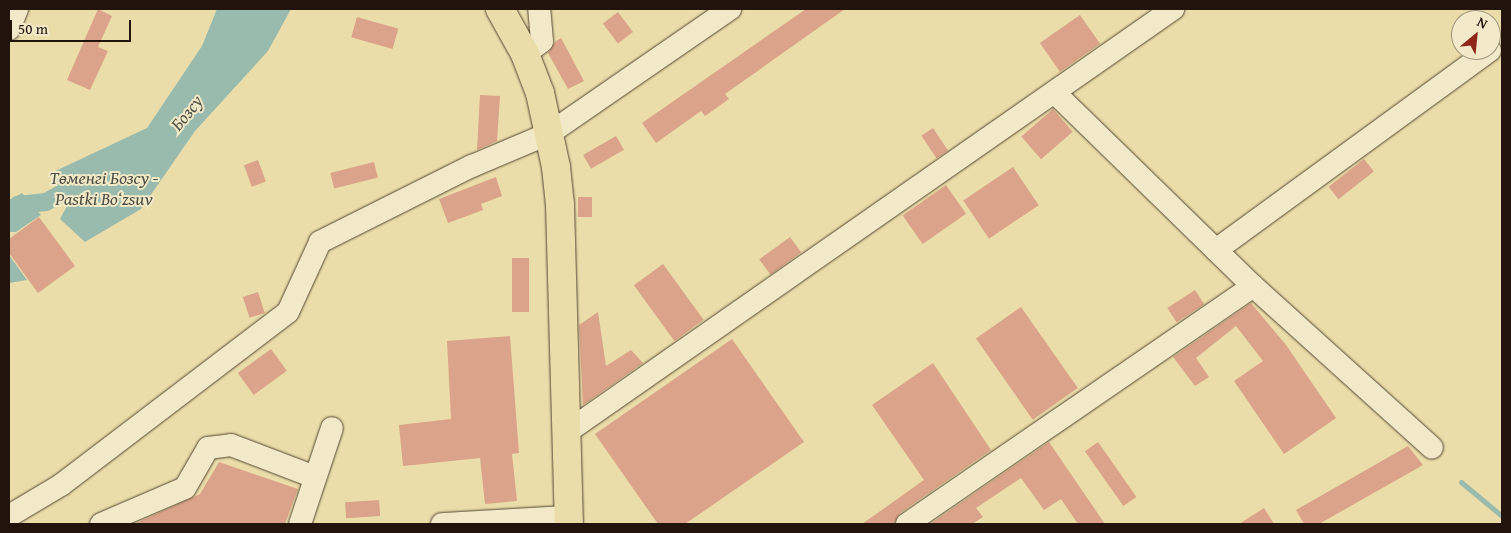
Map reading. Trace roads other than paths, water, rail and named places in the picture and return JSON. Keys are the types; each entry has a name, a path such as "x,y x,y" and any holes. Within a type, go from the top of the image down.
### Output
{"main road":[{"path":"500,9 525,54 550,133 560,206 564,434 568,521"}],"street":[{"path":"9,29 17,9"},
{"path":"525,54 542,42 539,9"},
{"path":"9,516 61,485 288,312 320,242 472,166 550,133 730,9"},
{"path":"564,434 1173,9"},
{"path":"1216,250 1476,60"},
{"path":"1054,93 1253,286 1432,448"},
{"path":"907,524 1253,286"},
{"path":"300,524 332,428"},
{"path":"101,524 185,488 208,448 231,446 315,477"},
{"path":"442,524 568,521"}],"water":[{"name":"Төменгі Бозсу - Pastki Boʻzsuv","path":"217,9 291,9 268,51 195,131 141,209 85,242 60,219 69,202 49,174 147,128 202,46"},
{"name":"Төменгі Бозсу - Pastki Boʻzsuv","path":"22,193 41,215 16,232 9,232 9,200"},
{"path":"9,255 27,280 9,283"}],"waterway":[{"name":"Бозсу","path":"9,214 18,205 46,202 82,182"},
{"path":"1461,482 1502,516"}]}
